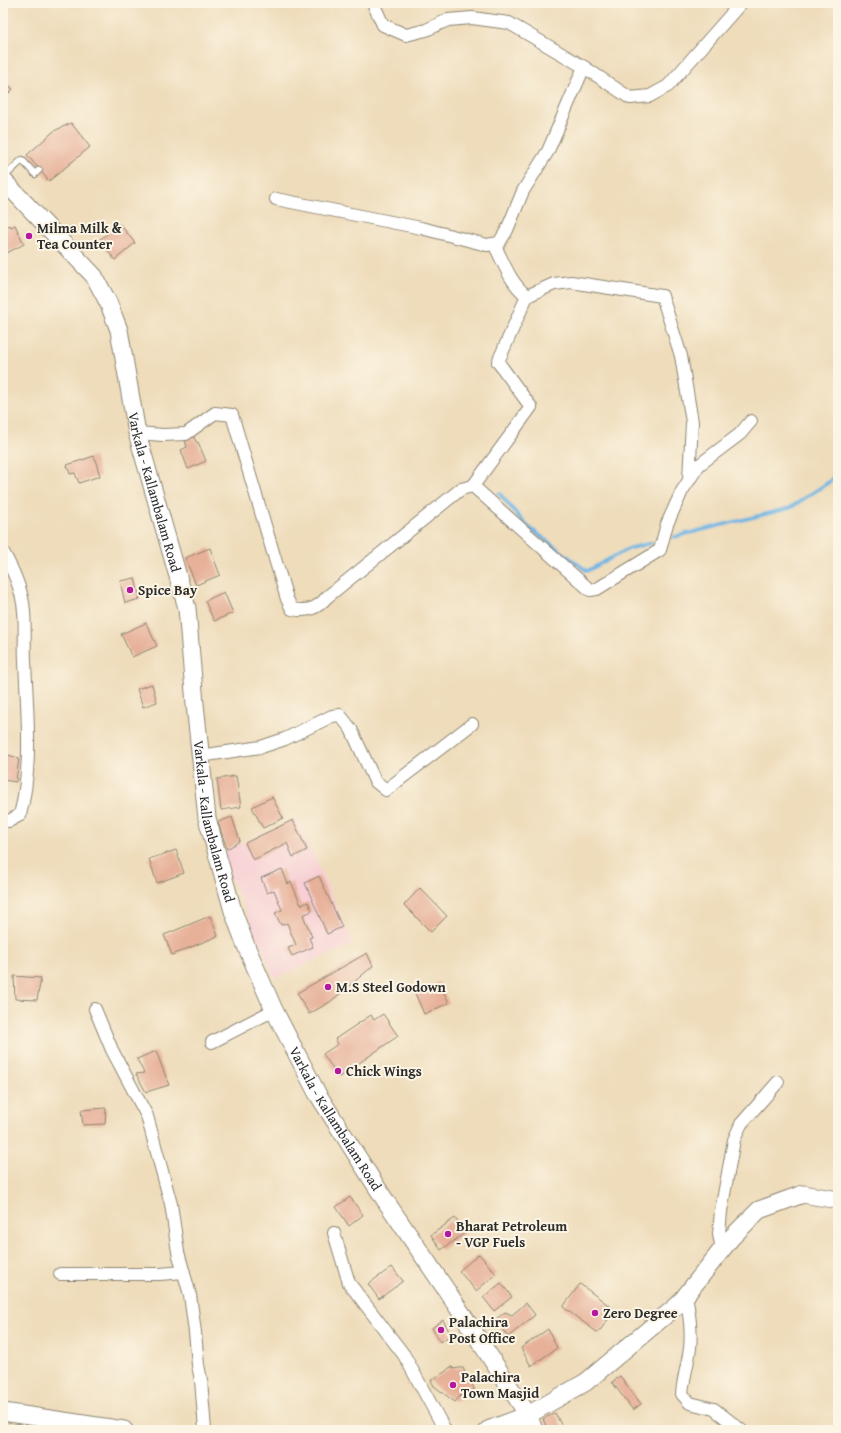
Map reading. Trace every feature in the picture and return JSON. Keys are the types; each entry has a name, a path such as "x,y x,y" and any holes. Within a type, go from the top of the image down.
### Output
{"main road":[{"name":"Varkala - Kallambalam Road","path":"3,179 94,276 108,302 119,330 137,433 187,608 207,818 233,911 246,946 274,1010 322,1100 385,1200 447,1291 531,1422"},
{"path":"488,1430 531,1422 586,1382 679,1304 731,1238 759,1210 803,1194 838,1200"},
{"path":"3,1412 124,1430"}],"street":[{"path":"372,3 384,25 406,35 426,30 448,20 472,18 509,23 584,67 630,98 650,96 668,86 741,3"},
{"path":"276,200 421,228 487,245 499,243 507,230 523,192 548,151 584,67"},
{"path":"494,244 511,279 518,290 527,296"},
{"path":"137,433 163,435 186,434 215,413 232,415 287,599 292,610 302,611 319,606 326,597 461,490 473,486 531,407 498,362 527,296 554,284 571,282 662,296 681,356 692,422 689,480"},
{"path":"473,486 590,590 597,589 660,550 667,524 682,490 699,465 740,434 751,421"},
{"path":"3,552 14,572 23,603 28,765 20,815 9,821 3,820"},
{"path":"200,756 261,748 285,739 332,716 340,716 351,729 375,781 386,790 472,724"},
{"path":"95,1009 112,1050 147,1116 171,1204 178,1252 190,1295 201,1380 205,1430"},
{"path":"212,1042 274,1010"},
{"path":"722,1250 719,1234 721,1211 734,1140 740,1124 778,1082"},
{"path":"334,1233 349,1283 404,1355 445,1430"},
{"path":"60,1274 160,1274 184,1272"},
{"path":"686,1295 690,1321 690,1347 682,1394 690,1403 714,1409 741,1430"}],"lane":[{"path":"3,179 22,160 35,174 39,170"}],"shaded area":[{"path":"297,818 353,944 275,978 220,853"}],"building":[{"path":"3,80 13,89 3,99"},
{"path":"71,123 90,147 49,181 27,155 54,131"},
{"path":"120,224 135,243 115,260 99,240"},
{"path":"10,225 11,227 15,225 24,244 3,255 3,228"},
{"path":"194,437 196,442 198,442 206,461 188,469 181,450 187,447 185,440"},
{"path":"94,456 100,476 79,483 75,473 70,474 67,465"},
{"path":"210,548 220,575 196,585 185,558"},
{"name":"Spice Bay","path":"135,578 140,599 125,603 120,581"},
{"path":"224,592 233,613 214,621 205,601"},
{"path":"146,623 157,646 132,657 121,634"},
{"path":"152,684 157,702 143,707 137,689"},
{"path":"4,754 19,758 16,782 3,780"},
{"path":"236,776 241,807 221,810 217,779"},
{"path":"272,797 283,818 263,828 252,807"},
{"path":"232,817 240,841 227,849 218,822"},
{"path":"293,820 307,850 293,857 287,843 253,860 245,843"},
{"path":"176,850 184,873 157,883 149,859"},
{"path":"282,869 288,884 291,882 301,905 308,902 312,911 303,915 312,937 309,938 313,947 292,956 288,948 296,945 287,923 281,925 275,913 282,910 274,890 267,893 261,878"},
{"path":"319,876 342,927 327,934 305,883"},
{"path":"420,888 447,916 431,932 404,905"},
{"path":"210,916 218,936 172,955 164,935"},
{"name":"M.S Steel Godown","path":"367,953 373,966 330,1002 309,1014 297,993"},
{"path":"14,976 41,978 37,1000 15,999"},
{"path":"439,982 449,1003 424,1014 415,993"},
{"path":"383,1014 398,1036 339,1077 323,1054 338,1044 335,1039 371,1015 374,1020"},
{"path":"156,1051 169,1085 146,1092 136,1074 144,1073 137,1059"},
{"path":"106,1108 105,1124 83,1125 81,1110"},
{"path":"350,1197 363,1215 349,1226 336,1207"},
{"name":"Bharat Petroleum - VGP Fuels","path":"455,1218 465,1233 441,1250 431,1235"},
{"path":"479,1254 496,1274 476,1291 459,1271"},
{"path":"392,1267 403,1281 379,1299 368,1284"},
{"path":"501,1283 512,1297 494,1311 483,1297"},
{"path":"580,1284 615,1310 598,1333 563,1307"},
{"path":"526,1303 535,1315 508,1337 495,1320 505,1312 512,1315"},
{"name":"Palachira Post Office","path":"443,1320 451,1335 440,1342 432,1328"},
{"path":"548,1329 557,1348 531,1366 521,1348"},
{"name":"Palachira Town Masjid","path":"452,1367 454,1369 463,1368 465,1372 464,1376 470,1380 474,1388 473,1393 469,1395 462,1394 455,1402 434,1386 431,1380"},
{"path":"620,1376 641,1404 633,1410 612,1382"},
{"path":"555,1413 564,1430 548,1430 543,1419"}],"waterway":[{"path":"674,537 790,508 829,482 838,471"},
{"path":"499,493 527,526 587,571 628,549 651,543"}],"place":[{"name":"Milma Milk & Tea Counter","path":"29,236"},
{"name":"Spice Bay","path":"130,590"},
{"name":"M.S Steel Godown","path":"328,987"},
{"name":"Chick Wings","path":"338,1071"},
{"name":"Bharat Petroleum - VGP Fuels","path":"448,1234"},
{"name":"Zero Degree","path":"595,1313"},
{"name":"Palachira Post Office","path":"441,1330"},
{"name":"Palachira Town Masjid","path":"453,1385"}]}
